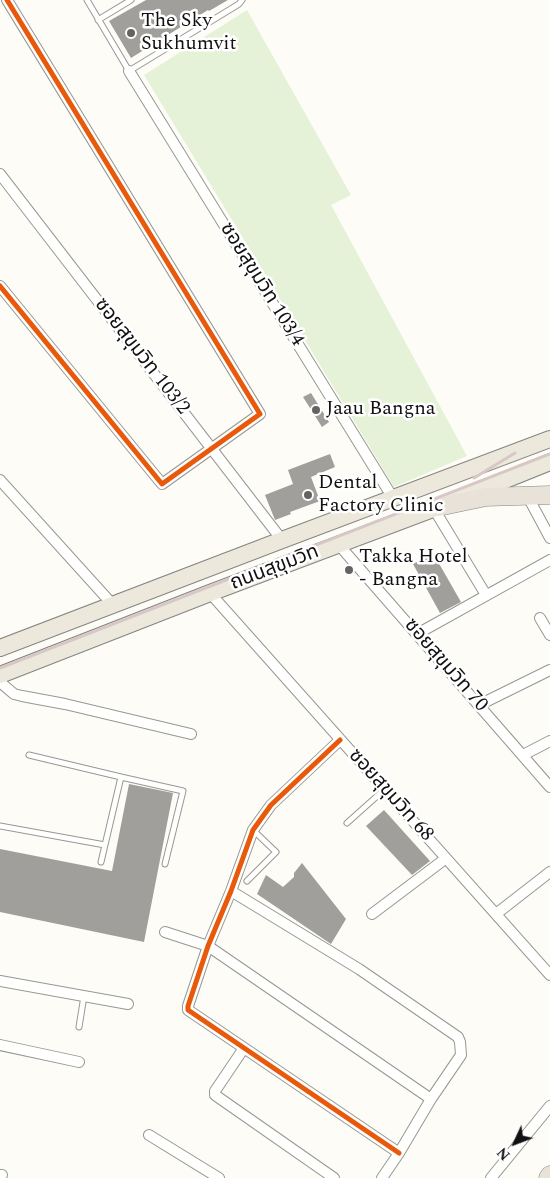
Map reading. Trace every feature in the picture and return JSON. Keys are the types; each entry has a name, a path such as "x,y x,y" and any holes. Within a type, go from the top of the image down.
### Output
{"highway":[{"path":"431,510 486,498 550,495"},
{"path":"528,496 550,502"}],"main road":[{"name":"ถนนสุขุมวิท","path":"0,648 550,439"},
{"name":"ถนนสุขุมวิท","path":"0,675 431,510 550,462"},
{"path":"200,572 210,593"}],"street":[{"path":"0,286 162,484 260,414 7,0"},
{"name":"ซอยสุขุมวิท 103/4","path":"130,71 393,498"},
{"name":"ซอยสุขุมวิท 103/2","path":"0,174 282,540"},
{"path":"0,480 113,605"},
{"path":"528,496 550,538"},
{"path":"431,510 486,596"},
{"name":"ซอยสุขุมวิท 70","path":"339,545 550,787"},
{"path":"417,634 550,560"},
{"name":"ซอยสุขุมวิท 68","path":"210,593 550,975"},
{"path":"540,618 550,635"},
{"path":"479,705 550,670"},
{"path":"0,682 14,694 192,734"},
{"path":"340,740 271,805 253,830 231,891 208,946 188,1010 399,1154"},
{"path":"523,755 550,741"},
{"path":"372,914 445,858"},
{"path":"496,914 550,872"},
{"path":"231,891 359,969 458,1038 461,1055 382,1178"},
{"path":"165,932 208,946 431,1099"},
{"path":"0,981 128,1004"},
{"path":"0,1045 79,1062"},
{"path":"244,1048 215,1091 215,1095 334,1178"},
{"path":"495,1177 550,1106"},
{"path":"149,1135 219,1178"}],"lane":[{"path":"87,0 130,71 239,4 242,0"},
{"path":"98,20 131,0"},
{"path":"29,755 183,791 184,794 166,864"},
{"path":"101,862 121,777"},
{"path":"347,823 385,789"},
{"path":"0,826 105,845"},
{"path":"247,881 276,852 253,830"},
{"path":"79,1027 84,996"}],"green space":[{"path":"247,10 351,195 331,205 467,456 394,487 144,75"}],"building":[{"path":"146,0 228,0 208,10 131,58 109,21"},
{"name":"Jaau Bangna","path":"311,393 329,422 322,427 303,397"},
{"path":"330,454 335,467 311,477 320,501 290,512 291,514 275,520 265,495 293,484 288,470"},
{"path":"433,553 461,602 440,613 413,564"},
{"path":"129,784 173,793 144,942 0,912 0,849 112,871"},
{"path":"384,810 430,861 412,875 366,826"},
{"path":"302,863 346,919 331,944 257,894 266,875 283,887 294,877 294,873"}],"railway":[{"path":"474,478 515,453"},
{"path":"0,668 550,454"}],"cycle path":[{"path":"0,286 162,484 260,414 7,0"},
{"path":"340,740 271,805 253,830 231,891 208,946 188,1010 399,1153"}],"place":[{"name":"The Sky Sukhumvit","path":"131,33"},
{"name":"Jaau Bangna","path":"316,410"},
{"name":"Dental Factory Clinic","path":"308,495"},
{"name":"Takka Hotel - Bangna","path":"349,570"}]}
